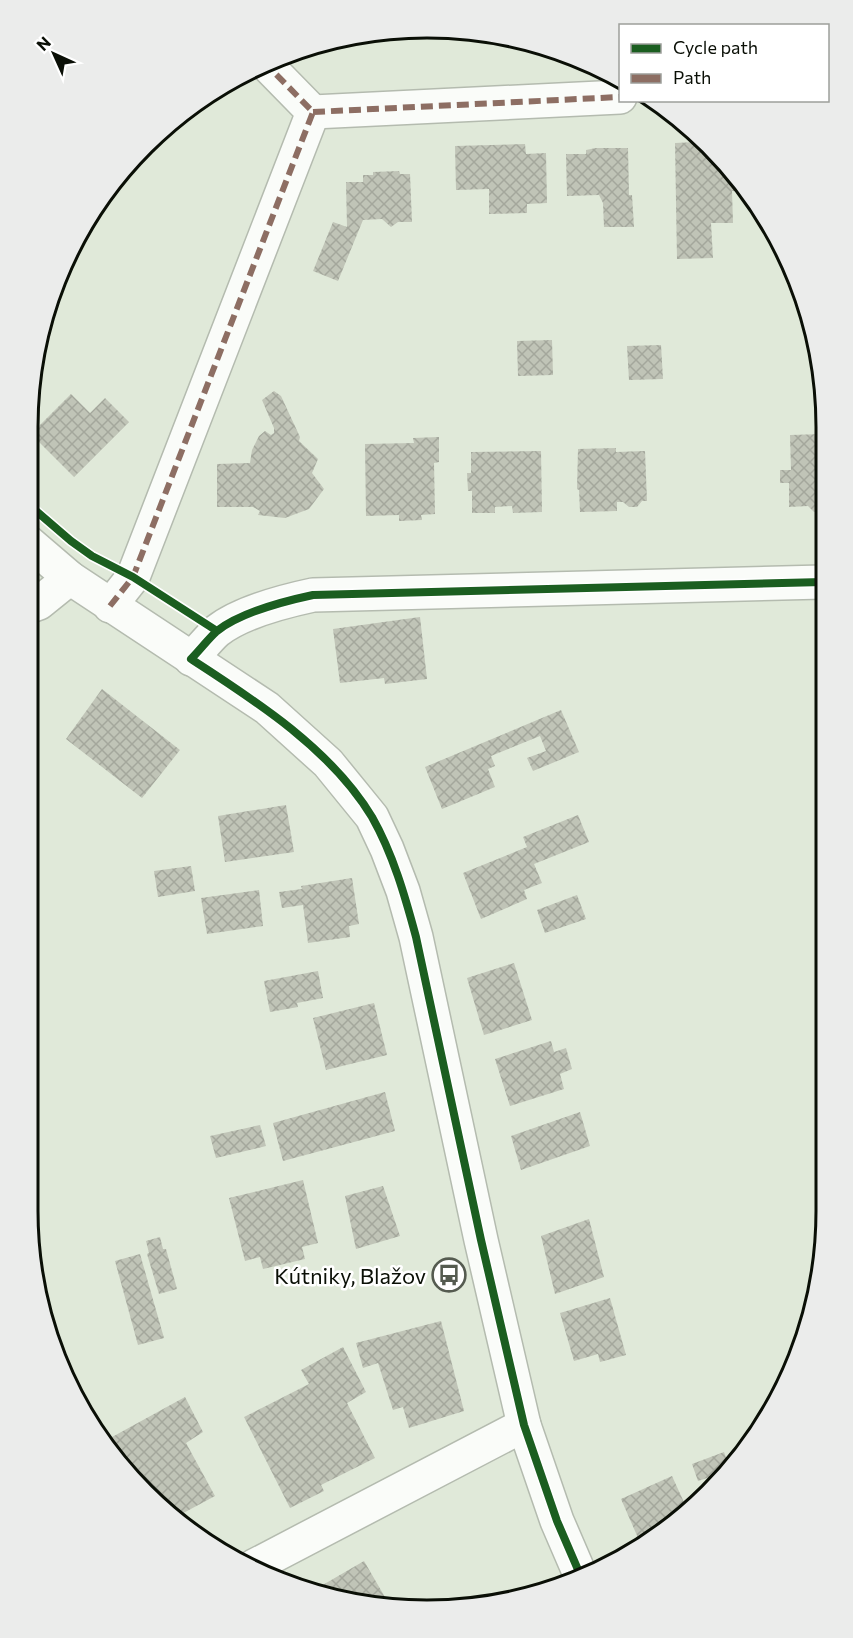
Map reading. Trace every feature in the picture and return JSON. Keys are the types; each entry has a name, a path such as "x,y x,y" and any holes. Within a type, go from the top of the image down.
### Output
{"street":[{"path":"272,70 313,112 619,97"},
{"path":"110,606 133,577 313,112"},
{"path":"38,551 70,578 110,606 267,708 328,763 372,817 403,891 416,937 481,1240 524,1425 557,1521 578,1570"},
{"path":"38,603 70,578"},
{"path":"191,659 217,632 235,621 285,601 314,595 816,582"},
{"path":"260,1563 524,1425"}],"building":[{"path":"692,142 736,191 732,191 733,223 711,223 713,258 677,259 675,143"},
{"path":"525,144 526,154 546,153 547,203 527,204 527,213 489,214 489,189 456,190 455,146"},
{"path":"628,148 629,195 632,195 634,227 604,227 603,203 599,195 567,196 566,154 586,154 586,150"},
{"path":"399,171 400,174 410,174 412,222 398,222 391,227 382,219 363,220 338,281 313,271 333,222 347,227 346,182 363,182 363,175 373,175 373,172"},
{"path":"552,340 553,375 518,376 517,341"},
{"path":"661,345 663,379 629,380 627,346"},
{"path":"274,391 281,396 300,437 299,441 318,459 312,473 324,489 309,509 285,518 258,515 260,511 253,507 217,507 217,464 250,463 252,450 259,436 265,431 271,435 274,433 262,400"},
{"path":"71,394 90,413 105,398 129,422 74,477 38,441 38,427"},
{"path":"816,434 816,512 808,506 789,507 789,483 780,483 780,470 791,470 790,435"},
{"path":"439,437 439,462 434,463 435,514 421,515 422,520 399,521 399,515 366,516 365,444 414,443 413,438"},
{"path":"616,448 616,452 645,451 647,501 642,501 637,507 629,507 623,502 617,502 617,511 580,512 579,490 577,489 578,449"},
{"path":"541,451 542,512 513,513 512,506 495,507 495,513 472,513 472,491 468,491 467,473 471,473 471,452"},
{"path":"420,617 427,679 385,684 384,678 340,683 333,629"},
{"path":"102,689 180,750 142,798 66,739"},
{"path":"561,710 579,752 533,771 527,758 546,751 540,736 491,756 495,766 488,769 495,787 442,809 425,767"},
{"path":"286,805 294,852 225,862 218,816"},
{"path":"578,815 589,842 534,864 542,883 524,890 527,899 481,919 463,873 527,847 523,837"},
{"path":"191,866 195,891 158,897 154,871"},
{"path":"352,878 359,924 349,926 350,937 308,943 303,905 282,908 279,892"},
{"path":"259,890 263,926 207,934 201,898"},
{"path":"577,895 586,919 545,933 537,910"},
{"path":"514,963 532,1020 484,1035 467,978"},
{"path":"318,971 323,998 297,1003 298,1007 270,1012 264,981"},
{"path":"374,1003 387,1055 326,1070 313,1018"},
{"path":"551,1041 554,1052 566,1048 572,1069 560,1074 564,1089 510,1106 495,1059"},
{"path":"385,1092 395,1131 283,1161 273,1123"},
{"path":"580,1112 590,1146 521,1170 511,1136"},
{"path":"260,1125 266,1146 216,1158 210,1136"},
{"path":"303,1180 318,1243 302,1247 305,1259 263,1269 260,1257 245,1261 229,1198"},
{"path":"383,1186 400,1236 356,1249 345,1196"},
{"path":"589,1219 604,1277 555,1294 541,1236"},
{"path":"160,1237 163,1249 166,1249 177,1289 159,1294 147,1254 149,1253 146,1241"},
{"path":"140,1254 164,1338 138,1345 115,1261"},
{"path":"610,1298 626,1355 600,1362 598,1354 574,1361 560,1313"},
{"path":"441,1321 464,1411 409,1428 403,1407 393,1410 378,1363 363,1368 356,1343"},
{"path":"343,1347 366,1392 347,1403 375,1458 321,1485 324,1491 290,1508 244,1417 309,1384 301,1370"},
{"path":"185,1397 203,1432 186,1443 215,1496 182,1514 151,1487 110,1438"},
{"path":"724,1452 726,1459 711,1477 698,1481 692,1464"},
{"path":"672,1476 684,1503 638,1538 621,1499"},
{"path":"364,1561 386,1598 351,1593 321,1586"}],"marked path":[{"path":"110,606 133,577 313,112 272,70"},
{"path":"313,112 619,97"}],"cycle path":[{"path":"38,513 92,556 133,577 217,631"},
{"path":"578,1570 557,1521 524,1425 481,1240 416,937 392,860 372,817 336,770 290,728 191,659 217,631 238,619 276,604 313,595 816,582"}],"place":[{"name":"Kútniky, Blažov","path":"449,1275"}]}
